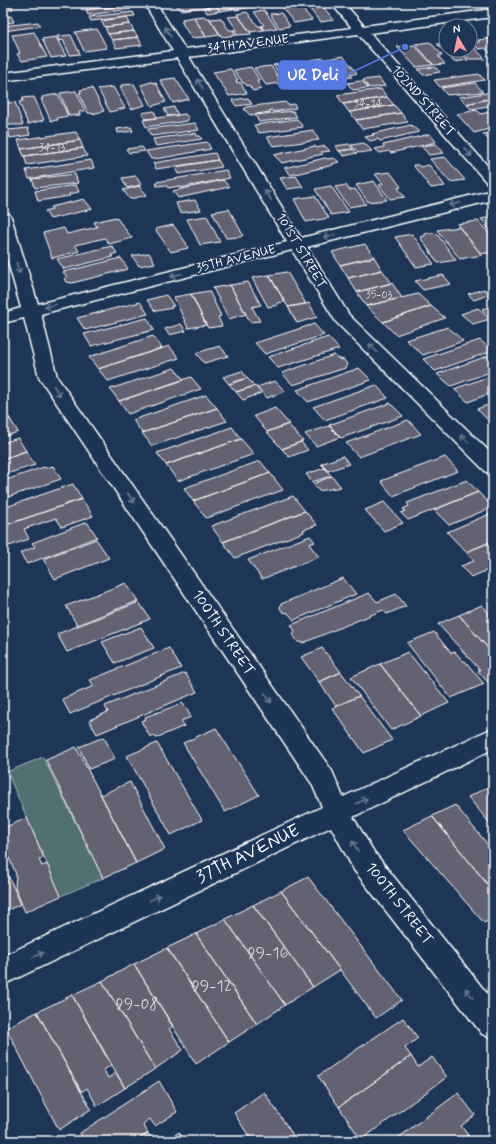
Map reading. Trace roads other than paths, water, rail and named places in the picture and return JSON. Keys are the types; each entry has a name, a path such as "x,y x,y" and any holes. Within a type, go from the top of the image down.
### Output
{"street":[{"name":"101ST STREET","path":"150,3 342,318 493,466"},
{"name":"102ND STREET","path":"337,3 493,181"},
{"name":"34TH AVENUE","path":"3,77 184,57 365,34 493,12"},
{"path":"478,23 493,21"},
{"name":"34TH AVENUE","path":"365,34 438,29"},
{"name":"34TH AVENUE","path":"3,86 184,57"},
{"name":"35TH AVENUE","path":"3,318 493,195"},
{"name":"100TH STREET","path":"3,217 31,311 48,377 323,779 336,813 364,861 493,1024"},
{"name":"37TH AVENUE","path":"3,971 493,738"}],"place":[{"name":"UR Deli","path":"405,47"}]}
